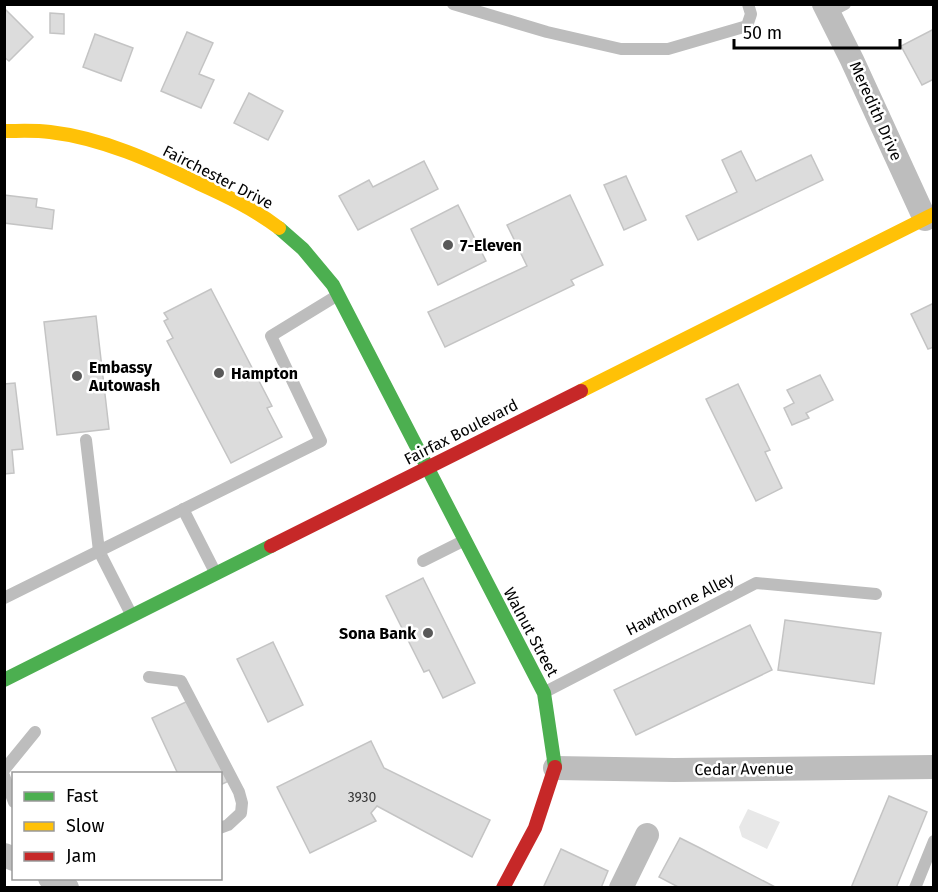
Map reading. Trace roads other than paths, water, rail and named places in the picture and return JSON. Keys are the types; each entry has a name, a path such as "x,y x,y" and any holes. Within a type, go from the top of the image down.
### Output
{"street":[{"name":"Meredith Drive","path":"832,7 852,60 929,216"},
{"name":"Fairchester Drive","path":"4,130 51,132 111,147 160,165 233,199 264,216 285,232 318,266 338,295 428,466"},
{"name":"Fairfax Boulevard","path":"5,678 929,216"},
{"name":"Walnut Street","path":"428,466 464,541 544,693 555,768 535,828 503,888"},
{"name":"Cedar Avenue","path":"555,768 674,770 933,767"},
{"path":"627,885 648,834"},
{"path":"52,880 67,888"}],"lane":[{"path":"453,4 547,32 621,49 668,49 747,26 751,14 748,4"},
{"path":"4,598 321,441 271,336 338,295"},
{"path":"86,440 99,550 132,616"},
{"path":"183,509 216,574"},
{"path":"423,561 464,541"},
{"name":"Hawthorne Alley","path":"544,693 756,584 876,594"},
{"path":"148,677 181,681 239,792 242,803 241,813 228,825 222,827"},
{"path":"4,770 35,732"},
{"path":"4,776 12,796"},
{"path":"915,888 933,842"}],"place":[{"name":"7-Eleven","path":"448,245"},
{"name":"Hampton","path":"219,373"},
{"name":"Embassy Autowash","path":"77,376"},
{"name":"Sona Bank","path":"428,633"}]}
